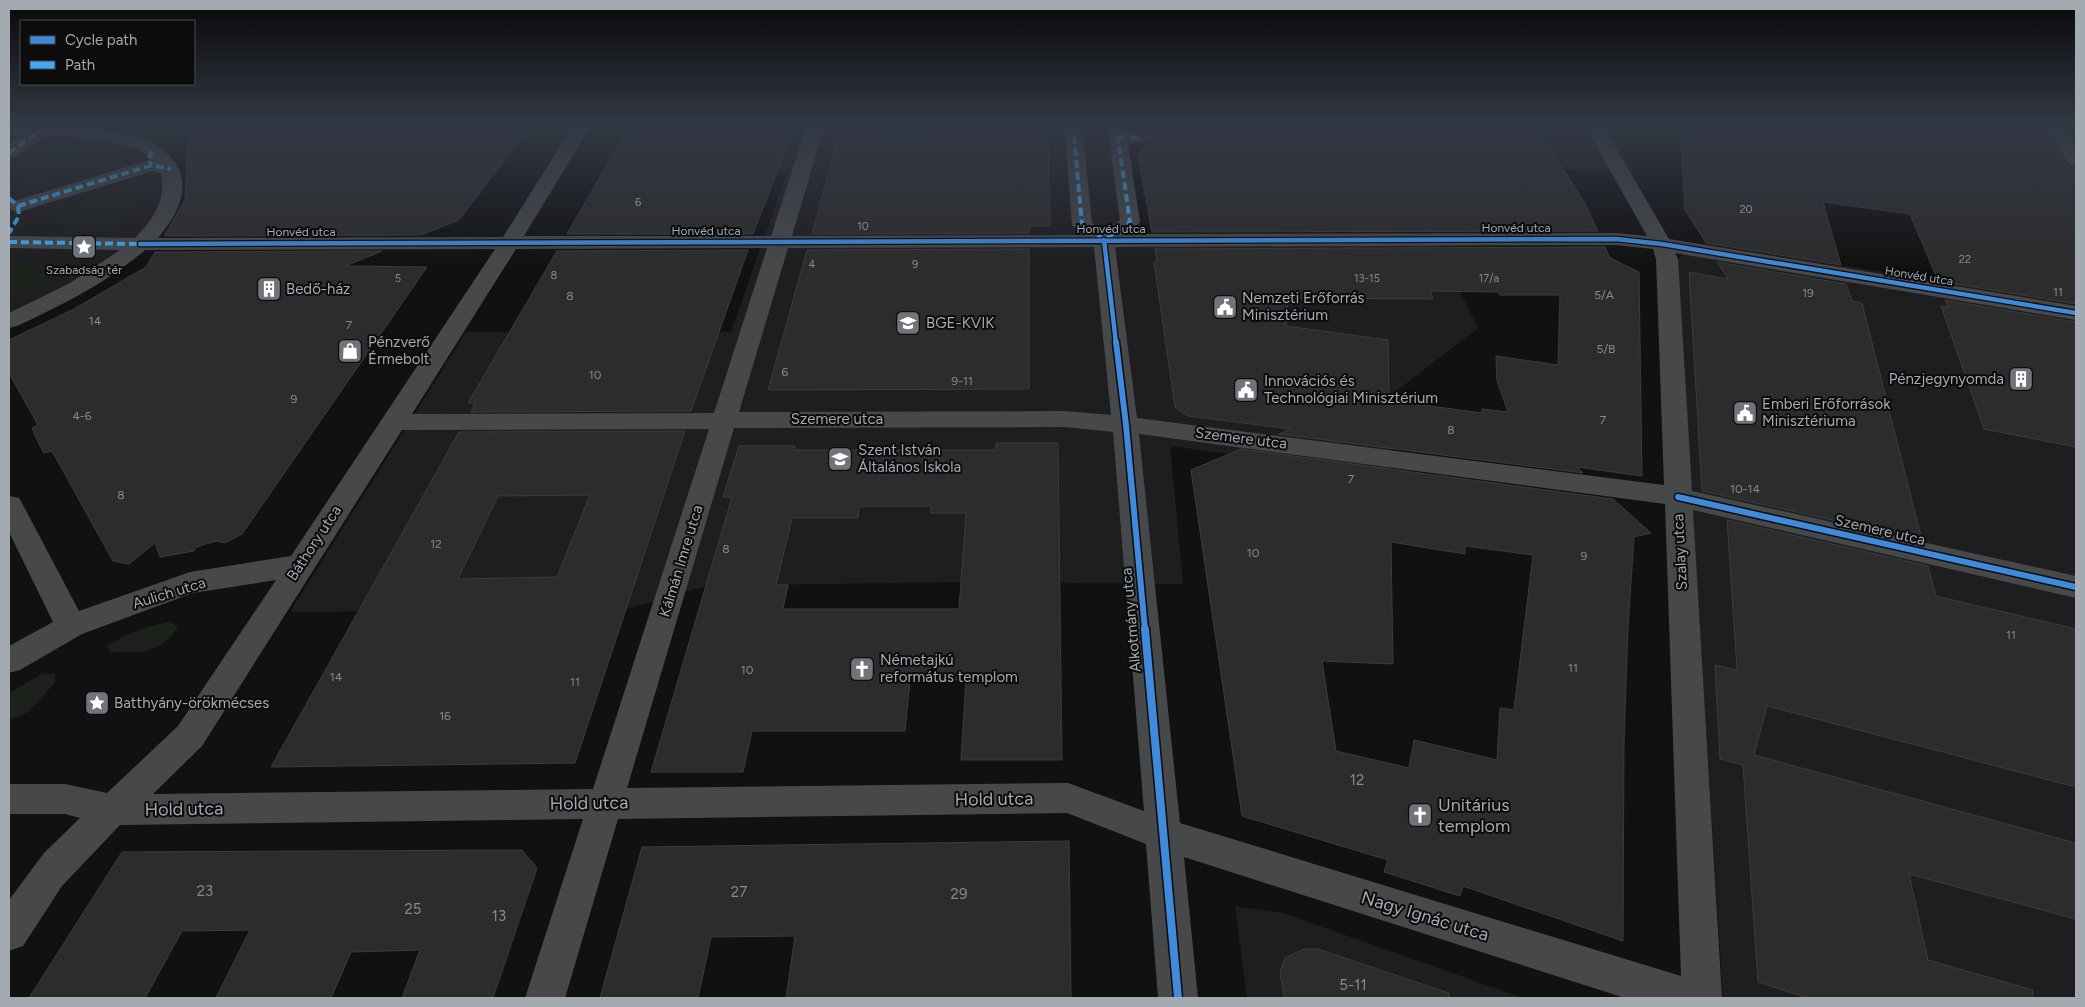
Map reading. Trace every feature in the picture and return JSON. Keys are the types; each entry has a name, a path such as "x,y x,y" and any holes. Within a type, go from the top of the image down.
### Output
{"street":[{"path":"9,233 19,216 13,202 125,171"},
{"path":"9,321 87,281 118,262 140,244 166,212 173,196 174,180 166,171"},
{"name":"Báthory utca","path":"9,933 46,878 64,856 166,761 190,736 510,242 554,171"},
{"name":"Kálmán Imre utca","path":"545,998 802,171"},
{"path":"1077,171 1082,225 1104,240 1130,222 1123,171"},
{"name":"Szalay utca","path":"1620,171 1662,244 1668,267 1702,998"},
{"name":"Honvéd utca","path":"140,244 1616,239 1662,244 2076,313"},
{"name":"Alkotmány utca","path":"1104,240 1126,425 1178,998"},
{"path":"9,242 140,244"},
{"name":"Szemere utca","path":"393,422 1065,419 1178,430 1617,487 1678,497 2076,587"},
{"path":"9,505 71,626"},
{"name":"Aulich utca","path":"9,661 71,626 190,583 300,565"},
{"name":"Hold utca","path":"9,799 66,799 114,810 1068,798 1163,834"},
{"name":"Nagy Ignác utca","path":"1163,834 1687,998"}],"shaded area":[{"name":"Szabadság tér","path":"9,171 182,171 179,200 142,253 9,327"},
{"path":"85,171 40,182 18,181 16,177 20,172"},
{"path":"703,171 1131,171 1142,236 1436,239 1446,264 1478,328 1390,396 1391,476 1170,446 1183,584 961,582 706,586 626,609 290,612 466,332 731,332 786,175 702,174"},
{"path":"1589,171 1633,171 1635,174"},
{"path":"2066,171 2076,171 2076,188"},
{"path":"137,186 134,205 121,226 59,226 46,222 50,216 71,205"},
{"path":"1691,242 2076,302 2076,998 1723,998 1677,262"},
{"path":"21,259 80,261 46,282 9,301 9,261"},
{"path":"169,622 178,626 165,642 157,647 140,652 110,652 107,646 137,631"},
{"path":"42,674 55,674 55,682 29,711 16,718 9,719 9,693"},
{"path":"1235,906 1283,913 1523,998 1247,998"}],"building":[{"path":"187,171 496,171 459,220 421,235 164,236 185,200"},
{"path":"603,171 777,171 753,234 567,234"},
{"path":"829,171 1049,171 1050,226 1029,226 1029,233 812,234"},
{"path":"1141,171 1564,171 1583,200 1598,231 1152,232"},
{"path":"1683,171 2076,171 2076,304 1938,281 1910,214 1823,202 1841,265 1706,243 1685,210"},
{"path":"1605,247 1610,258 1639,272 1642,476 1577,467 1583,473 1279,434 1291,429 1188,416 1175,407 1154,262 1157,262 1155,249","holes":["1430,291 1498,292 1500,295 1560,295 1558,365 1496,356 1497,381 1508,412 1482,409 1482,413 1415,404 1415,399 1389,396 1388,340 1286,326 1288,298 1433,299"]},
{"name":"BGE-KVIK","path":"1029,249 1029,389 768,390 807,250"},
{"path":"748,250 691,411 471,412 475,403 468,403 557,251"},
{"path":"382,251 345,266 427,267 242,534 225,543 216,541 196,547 194,551 160,557 155,543 129,564 113,561 52,451 44,453 37,440 32,428 38,425 9,373 9,340 74,309 146,267 155,252"},
{"name":"Emberi Erőforrások Minisztériuma","path":"1717,262 1846,284 1852,301 1862,303 1922,540 1702,491 1689,272 1728,279"},
{"name":"Pénzjegynyomda","path":"1945,300 2076,322 2076,447 1984,429 1941,306 1948,307"},
{"path":"685,431 575,763 271,767 459,432","holes":["590,495 557,577 458,579 498,496"]},
{"path":"996,443 1058,443 1062,760 961,760 966,680 910,680 905,731 752,731 743,772 651,772 732,497 723,497 739,446 795,446 794,450 996,450","holes":["931,506 931,513 966,513 959,609 783,609 788,585 776,585 792,518 858,518 859,507"]},
{"path":"1241,449 1613,499 1651,533 1634,537 1628,627 1624,741 1623,941 1463,886 1460,896 1384,872 1388,860 1242,816 1191,470","holes":["1391,542 1465,554 1465,546 1533,555 1514,710 1500,708 1497,760 1414,740 1409,768 1336,751 1322,661 1393,664"]},
{"path":"1727,520 1928,566 1936,596 2076,629 2076,787 1767,706 1754,755 2076,843 2076,919 1909,874 1928,960 2033,990 2032,998 1808,998 1758,982 1743,765 1720,759 1715,665 1737,670"},
{"path":"1069,841 1071,998 786,998 795,936 711,937 698,998 600,998 642,847"},
{"path":"522,850 537,868 493,998 402,998 420,950 351,952 331,998 216,998 250,930 182,931 145,998 29,998 122,852"},
{"path":"1304,949 1318,949 1449,993 1449,998 1284,998 1280,972 1285,958"}],"marked path":[{"path":"18,206 132,171"},
{"path":"1077,171 1082,225 1104,240 1130,222 1123,171"},
{"path":"9,198 18,206 19,216 9,233"},
{"path":"9,242 140,244"}],"cycle path":[{"path":"140,244 1616,239 1662,244 2076,313"},
{"path":"1104,240 1126,425 1178,998"},
{"path":"1678,497 2076,587"}],"place":[{"name":"Szabadság tér","path":"84,247"},
{"name":"Bedő-ház","path":"269,289"},
{"name":"Nemzeti Erőforrás Minisztérium","path":"1225,307"},
{"name":"BGE-KVIK","path":"908,323"},
{"name":"Pénzverő Érmebolt","path":"350,351"},
{"name":"Pénzjegynyomda","path":"2021,379"},
{"name":"Innovációs és Technológiai Minisztérium","path":"1246,390"},
{"name":"Emberi Erőforrások Minisztériuma","path":"1745,413"},
{"name":"Szent István Általános Iskola","path":"840,459"},
{"name":"Németajkú református templom","path":"862,669"},
{"name":"Batthyány-örökmécses","path":"97,703"},
{"name":"Unitárius templom","path":"1420,815"}]}
